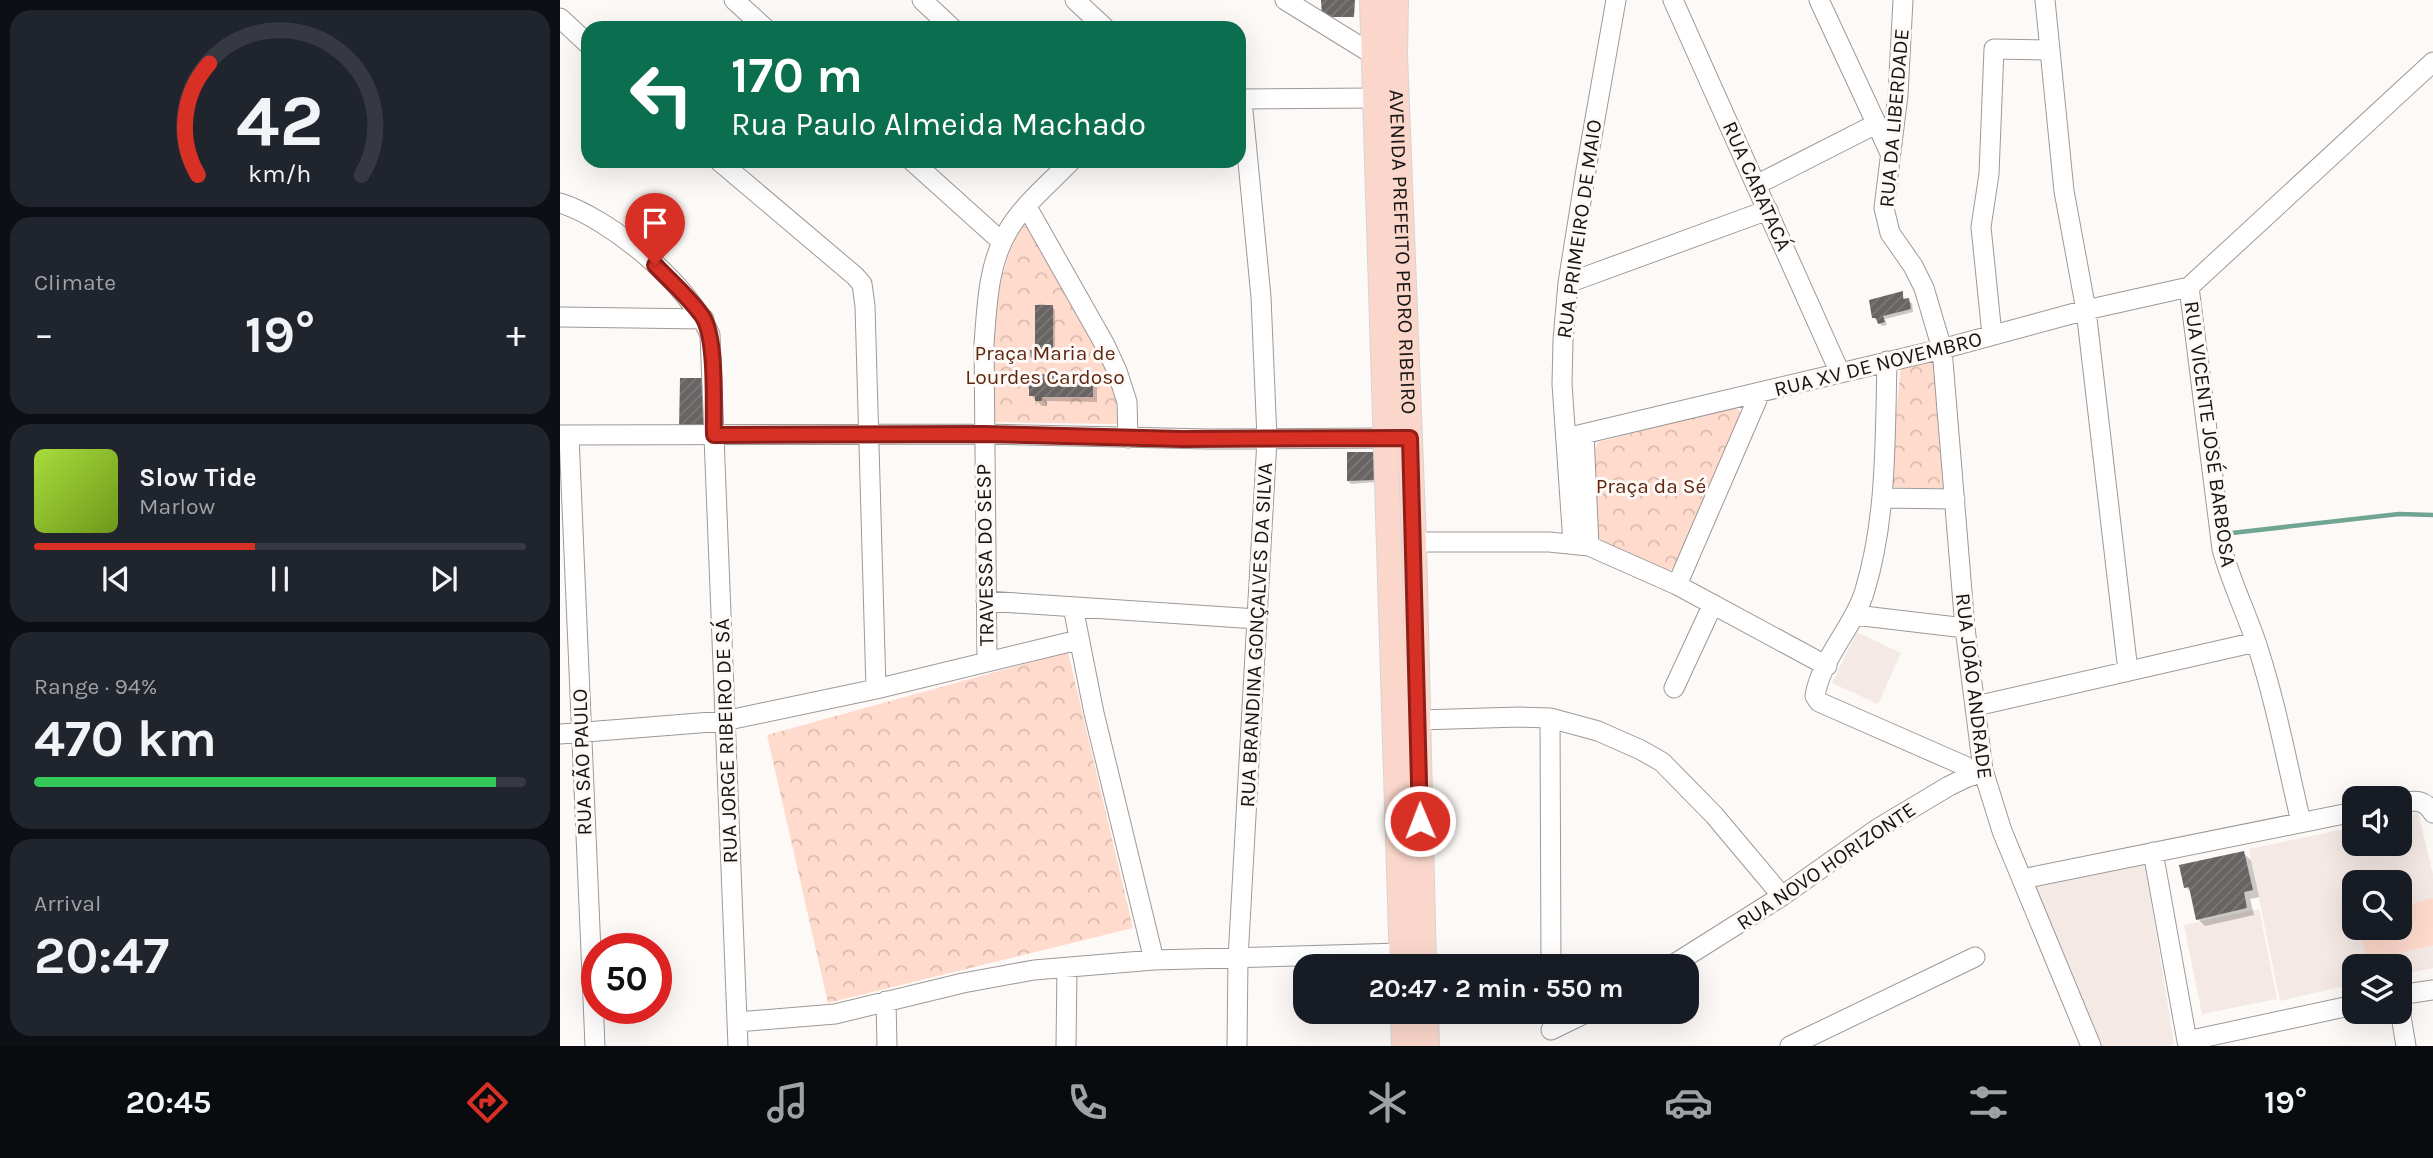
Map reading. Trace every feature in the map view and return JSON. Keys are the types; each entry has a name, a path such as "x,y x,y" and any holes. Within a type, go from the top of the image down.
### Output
{"main road":[{"name":"AVENIDA PREFEITO PEDRO RIBEIRO","path":"1372,0 1385,54 1410,438 1414,542 1406,721"},
{"name":"AVENIDA PREFEITO PEDRO RIBEIRO","path":"1396,0 1375,98 1388,543 1406,721 1413,954"},
{"path":"1385,438 1410,438"},
{"path":"1388,543 1414,542"},
{"path":"1403,1024 1404,1046"},
{"path":"1426,1024 1427,1046"}],"street":[{"path":"734,0 757,21"},
{"path":"922,0 944,21"},
{"path":"1075,0 1098,21"},
{"path":"1286,0 1385,54"},
{"name":"RUA PRIMEIRO DE MAIO","path":"1581,545 1575,436 1562,384 1563,340 1568,283 1616,0"},
{"name":"RUA CARATACÁ","path":"1672,0 1840,373"},
{"path":"1819,0 1890,154"},
{"name":"RUA DA LIBERDADE","path":"1903,0 1898,95 1884,208 1890,233 1913,266 1924,288 1942,349"},
{"path":"2045,0 2064,191 2086,310 2128,671"},
{"path":"560,18 581,38"},
{"path":"1992,335 1981,228 1989,174 1994,50 2049,50"},
{"path":"2189,287 2433,62"},
{"path":"1246,99 1375,98"},
{"path":"1756,185 1876,124"},
{"name":"RUA BRANDINA GONÇALVES DA SILVA","path":"1237,1046 1238,959 1267,439 1261,297 1246,148"},
{"path":"727,168 862,284 866,306 867,434 876,689"},
{"path":"920,168 1002,242"},
{"name":"TRAVESSA DO SESP","path":"987,661 984,434 987,304 994,265 1010,226 1064,168"},
{"path":"560,203 582,210 639,250 686,296 704,319"},
{"path":"1027,207 1117,370 1127,402 1128,438"},
{"path":"1568,283 1768,210"},
{"name":"RUA XV DE NOVEMBRO","path":"1575,436 2189,287"},
{"name":"RUA VICENTE JOSÉ BARBOSA","path":"2189,287 2222,549 2228,573 2256,642 2268,682 2301,822"},
{"path":"560,317 704,319"},
{"name":"RUA JORGE RIBEIRO DE SÁ","path":"704,319 710,335 738,1046"},
{"name":"RUA JOÃO ANDRADE","path":"1942,349 1965,628 1976,706 1977,773 2091,1046"},
{"path":"1887,361 1882,498 1871,569 1855,615 1826,666 1815,693 1816,700 1977,773"},
{"path":"1677,585 1760,393"},
{"path":"565,435 984,434 1128,438 1385,438"},
{"name":"RUA SÃO PAULO","path":"565,435 595,1046"},
{"path":"1882,498 1955,499"},
{"path":"1414,542 1581,545 1677,585 1826,666"},
{"path":"986,601 1257,619"},
{"path":"1674,688 1713,604"},
{"path":"1073,607 1078,640 1154,960"},
{"path":"1855,615 1965,628"},
{"path":"560,734 724,721 876,689 1078,640"},
{"path":"1976,706 2256,642"},
{"path":"1406,721 1520,716 1550,718 1598,730 1641,750 1662,762 1714,815 1782,896"},
{"path":"1550,718 1551,954"},
{"name":"RUA NOVO HORIZONTE","path":"1690,954 1782,896 1877,829 1977,773"},
{"path":"2412,801 2424,802 2433,813"},
{"path":"2022,879 2342,814"},
{"path":"2153,852 2186,1043 2342,1008"},
{"path":"1790,1046 1975,957"},
{"path":"737,1022 835,1014 963,983 1034,970 1154,960 1293,959"},
{"path":"1066,1046 1067,967"},
{"path":"2412,993 2433,990"},
{"path":"886,1002 887,1046"},
{"path":"2402,1024 2406,1046"}],"shaded area":[{"path":"1857,632 1901,653 1878,704 1832,683"},
{"path":"2418,813 2433,874 2433,968 2412,972 2412,954 2342,954 2342,987 2280,1001 2249,849 2342,830 2342,856 2412,856 2412,814"},
{"path":"2144,857 2174,1044 2097,1046 2029,886"},
{"path":"2259,909 2277,999 2202,1014 2184,925"}],"green space":[{"name":"Praça Maria de Lourdes Cardoso","path":"1031,227 1114,380 1118,424 991,422 995,302 1016,229"},
{"path":"1937,362 1943,489 1889,487 1901,365"},
{"name":"Praça da Sé","path":"1734,407 1740,411 1740,417 1681,565 1667,571 1597,539 1592,456 1598,442"},
{"path":"1068,652 1133,928 828,1003 767,735"},
{"path":"2433,898 2433,945 2396,954 2366,954 2362,940 2412,940 2412,904"}],"building":[{"path":"1321,0 1355,0 1354,17 1322,17"},
{"path":"1903,291 1903,299 1909,298 1911,309 1883,316 1885,322 1878,324 1876,318 1872,318 1869,300"},
{"path":"1035,305 1053,305 1053,349 1057,349 1057,358 1031,358 1030,350 1035,350"},
{"path":"1029,374 1093,375 1093,397 1042,397 1042,401 1035,401 1035,396 1029,396"},
{"path":"680,378 706,378 706,428 679,428"},
{"path":"1347,452 1374,452 1374,480 1347,481"},
{"path":"2244,851 2253,890 2244,892 2247,908 2196,920 2189,887 2184,888 2179,865"}],"waterway":[{"path":"2232,533 2399,514 2433,515"}],"route":[{"path":"655,265 686,296 704,319 710,335 714,435 984,434 1182,439 1410,438 1420,821"}]}
